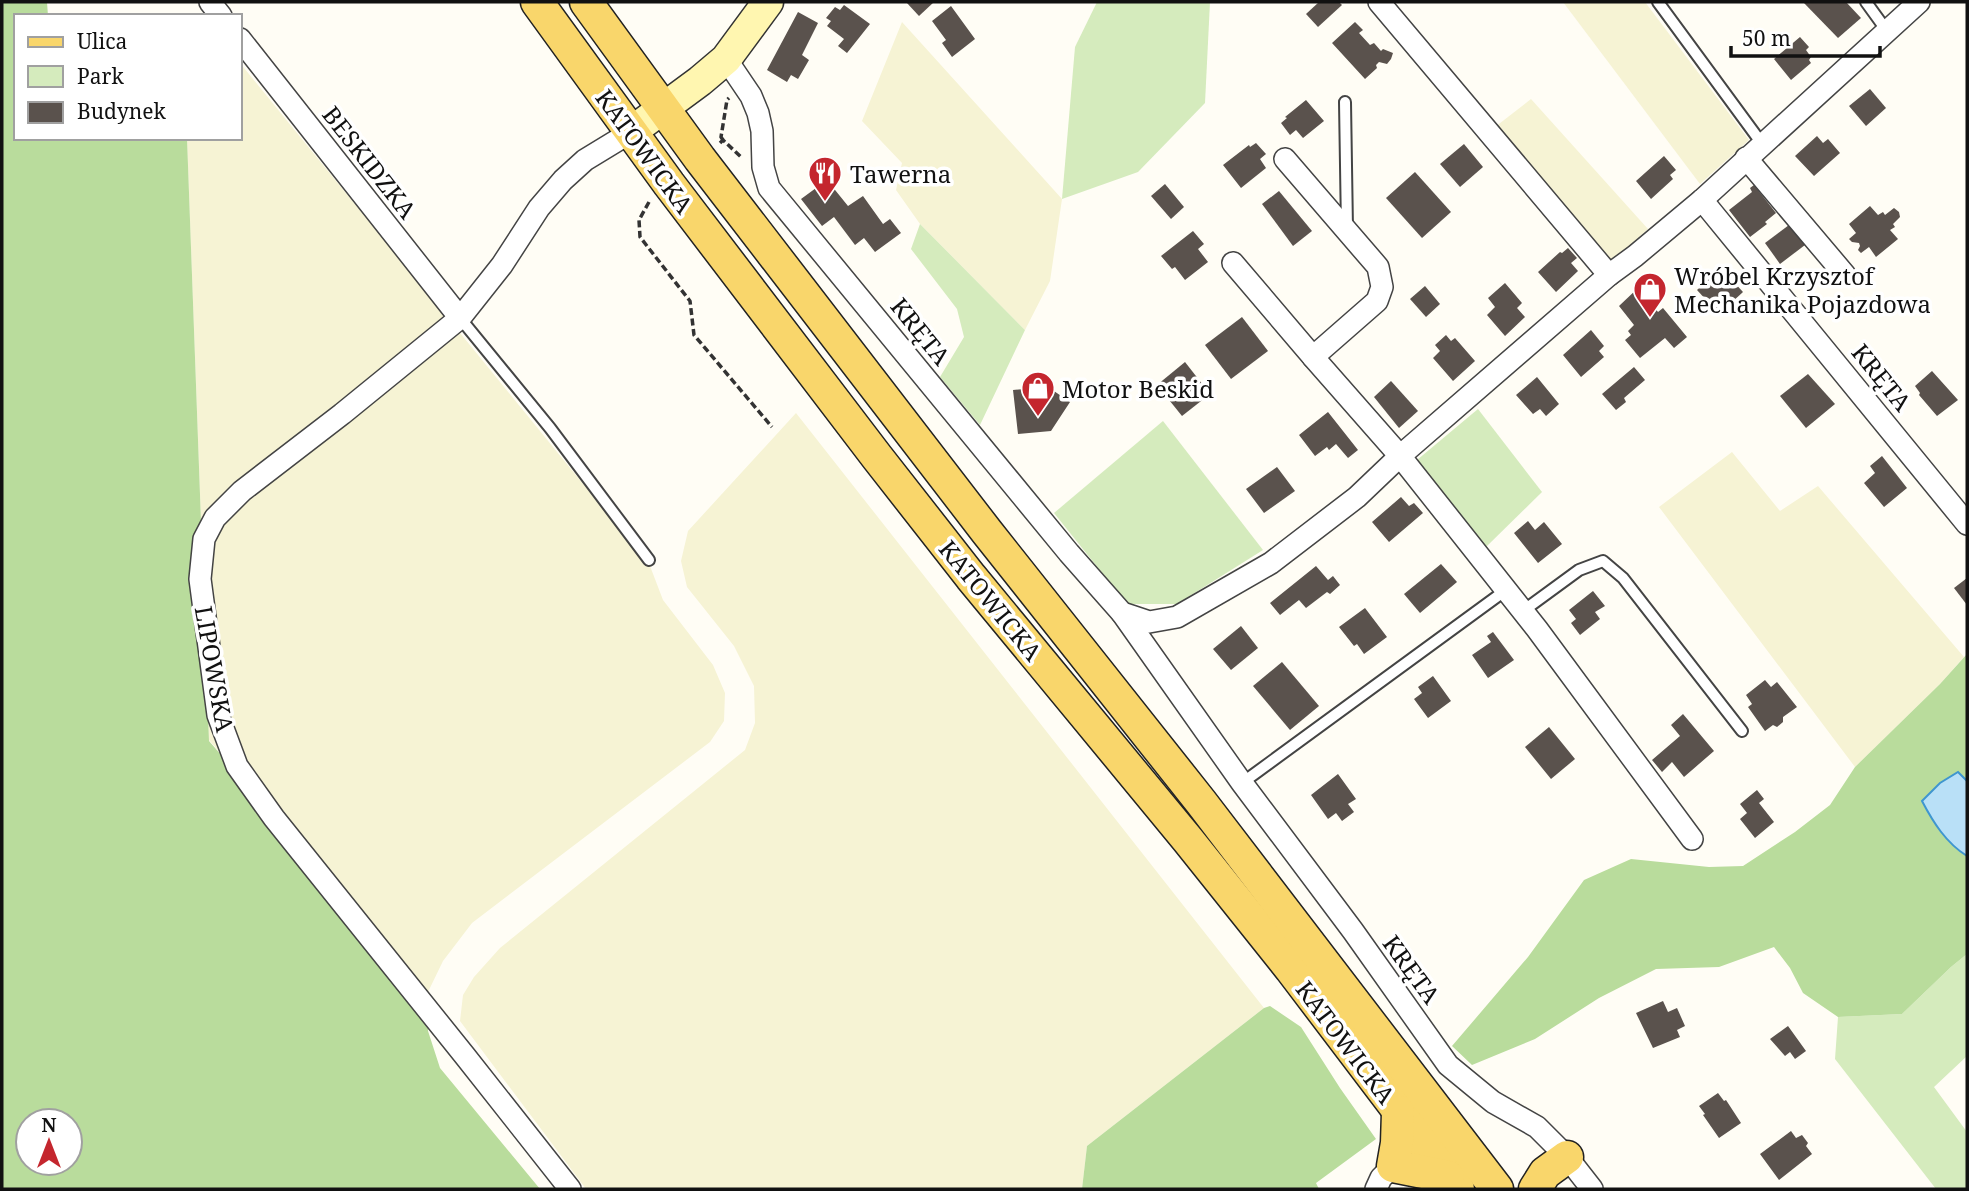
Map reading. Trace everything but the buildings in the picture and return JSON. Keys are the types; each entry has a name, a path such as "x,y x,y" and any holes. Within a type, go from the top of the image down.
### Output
{"main road":[{"name":"KATOWICKA","path":"537,2 631,132 877,457 971,577 1181,830 1291,969 1453,1183"},
{"name":"KATOWICKA","path":"586,2 663,109 979,521 1201,802 1497,1189"},
{"path":"1398,1112 1397,1143 1384,1178 1453,1183"},
{"path":"1535,1189 1545,1173 1567,1157"}],"street":[{"name":"LIPOWSKA","path":"570,1189 274,818 237,766 218,715 200,579 204,539 215,518 242,491 460,318 502,265 539,208 563,180 584,160 631,132 700,82 726,59 768,2"},
{"path":"1379,2 1609,275"},
{"path":"1122,613 1149,622 1177,617 1271,563 1357,497 1400,456 1609,275 1636,257 1702,200 1919,2"},
{"name":"BESKIDZKA","path":"242,42 460,318"},
{"name":"KRĘTA","path":"726,59 751,96 758,113 762,131 763,167 769,188 1069,553 1122,613 1242,783 1353,931 1448,1065 1493,1102 1537,1127 1567,1157 1592,1189"},
{"path":"1754,152 1845,275"},
{"path":"1285,159 1378,267 1382,287 1377,301 1312,357"},
{"name":"KRĘTA","path":"1702,200 1967,524"},
{"path":"1233,263 1400,456 1524,611 1692,839"}],"lane":[{"path":"1658,2 1754,152"},
{"path":"1866,2 1888,31"},
{"path":"1345,102 1347,232"},
{"path":"460,318 550,428 649,560"},
{"path":"1524,611 1578,570 1603,561 1623,578 1742,730"},
{"path":"1242,783 1506,590"}],"shaded area":[{"path":"1563,2 1645,2 1749,140 1700,184"},
{"path":"902,22 1062,199 1050,281 1025,330 920,224 896,190 902,163 862,121"},
{"path":"242,65 650,566 663,600 713,665 725,693 724,721 710,742 472,923 443,961 428,992 209,740 187,140 242,140"},
{"path":"1531,99 1648,229 1611,262 1495,127"},
{"path":"796,413 1264,1008 1087,1146 1082,1189 586,1189 460,1021 463,995 474,977 500,948 745,750 755,723 754,686 734,646 687,587 681,561 688,531"},
{"path":"1732,452 1780,511 1818,486 1964,657 1855,767 1659,507"}],"green space":[{"path":"2,2 47,2 48,14 14,14 14,140 187,140 209,741 428,992 428,1031 440,1068 540,1189 2,1189"},
{"path":"1097,2 1210,2 1205,103 1138,172 1062,199 1075,47"},
{"path":"920,224 1025,330 980,425 940,377 964,337 957,309 911,249"},
{"path":"1478,409 1542,492 1486,547 1417,460"},
{"path":"1163,421 1263,550 1177,604 1127,604 1054,513"},
{"path":"1967,654 1967,781 1957,773 1961,852 1967,856 1967,954 1902,1014 1838,1017 1803,993 1790,968 1774,947 1719,967 1656,969 1599,998 1535,1039 1472,1065 1452,1046 1528,957 1584,880 1631,859 1709,867 1743,866 1830,805 1855,767"},
{"path":"1967,954 1967,1056 1934,1087 1967,1132 1967,1189 1936,1189 1835,1059 1838,1017 1902,1014"},
{"path":"1270,1006 1301,1027 1376,1139 1316,1183 1319,1189 1082,1189 1087,1146"}],"water":[{"path":"1958,772 1967,781 1967,856 1941,832 1922,801 1940,783"}],"place":[{"name":"Tawerna","path":"825,203"},
{"name":"Wróbel Krzysztof Mechanika Pojazdowa","path":"1650,319"},
{"name":"Motor Beskid","path":"1038,418"}]}
